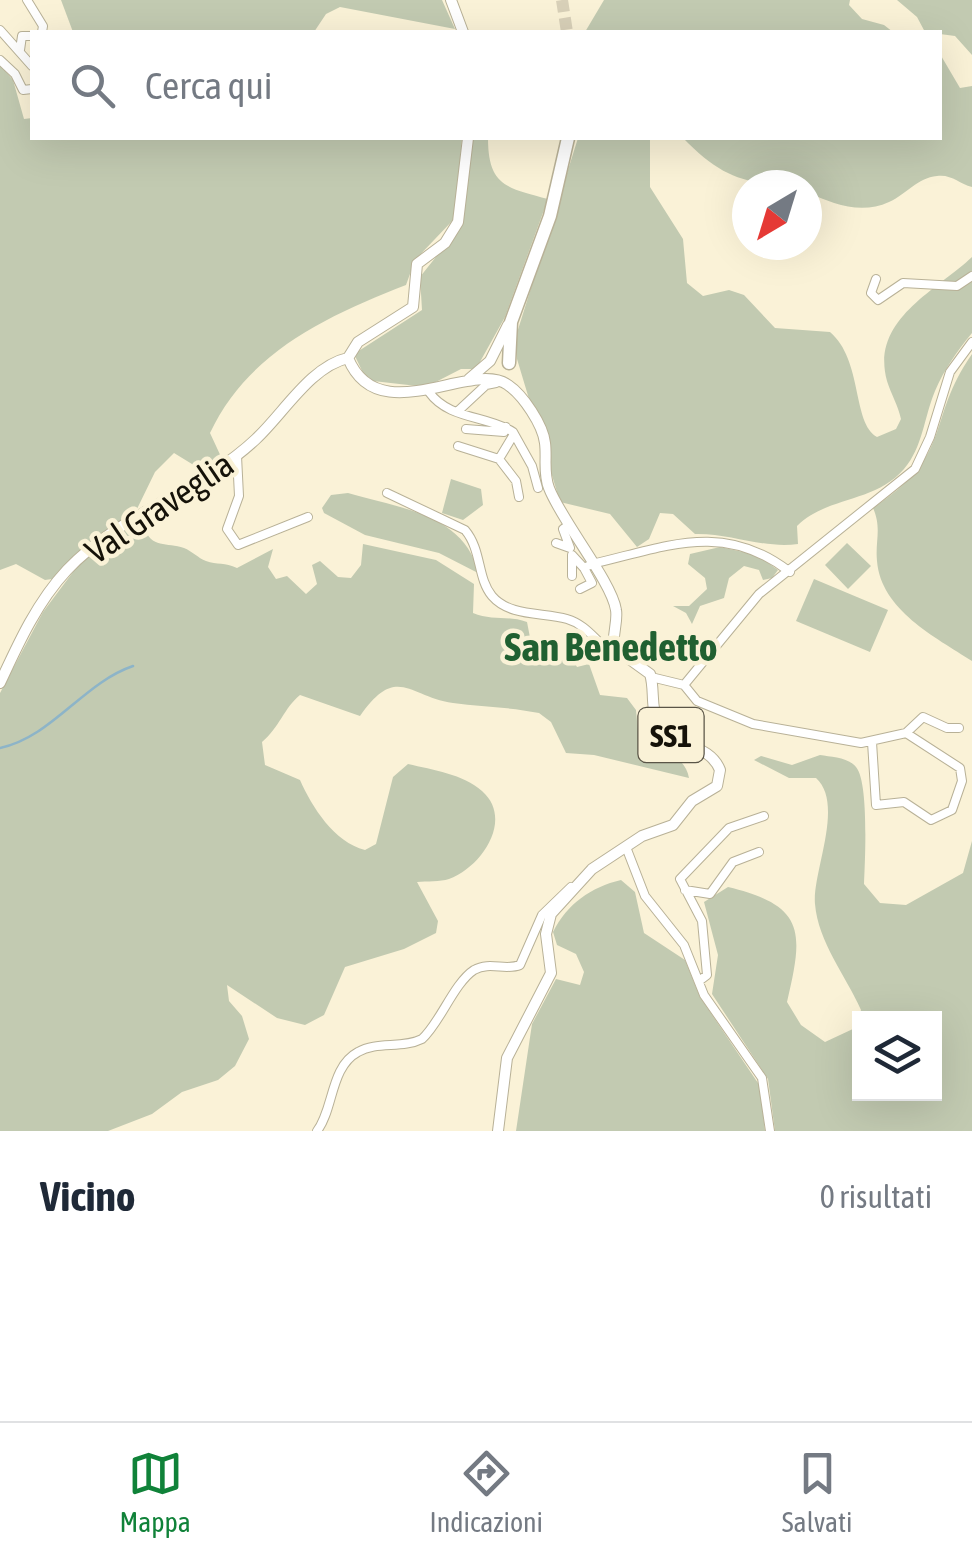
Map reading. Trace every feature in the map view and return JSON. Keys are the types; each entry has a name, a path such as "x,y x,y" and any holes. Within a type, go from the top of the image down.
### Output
{"highway":[{"path":"509,363 508,340 515,311 559,186 568,140"}],"main road":[{"path":"450,0 462,30"},
{"name":"Val Graveglia","path":"0,683 35,614 70,567 122,526 237,456 323,371 348,358 354,345 413,307 418,264 445,243 458,222 468,140"},
{"path":"490,361 515,311"},
{"path":"348,358 366,384 428,392 498,374 509,363"},
{"path":"461,382 490,361 500,358 509,363 526,406 544,436 548,486 588,566 616,607 613,638 618,654"},
{"path":"482,378 502,381 526,406"},
{"name":"SS1","path":"498,1131 507,1058 551,973 547,921 575,885 648,832 673,825 692,801 716,786 720,775 712,756 660,726 651,677 618,654"}],"street":[{"path":"27,0 42,30"},
{"path":"0,30 30,64"},
{"path":"21,53 22,36 30,36"},
{"path":"0,60 15,74 23,90 30,90"},
{"path":"876,279 871,293 878,300 903,283 957,286 972,276"},
{"path":"684,685 748,605 914,469 930,438 950,372 972,342"},
{"path":"457,412 486,386 502,381"},
{"path":"428,392 457,412 506,427 532,466 538,488"},
{"path":"466,430 504,432 506,427"},
{"path":"499,459 514,434"},
{"path":"458,446 499,459 516,481 519,497"},
{"path":"237,456 239,496 226,529 238,544 308,517"},
{"path":"387,493 465,530 479,554 488,588 504,606 567,619 618,654"},
{"path":"556,543 570,548 563,530 569,525"},
{"path":"588,566 715,539 755,548 790,572"},
{"path":"572,576 572,555 588,566 592,583 580,589"},
{"path":"600,640 613,638"},
{"path":"651,677 684,685 698,701 744,721 872,742 879,736 906,732 923,717 947,728 959,728"},
{"path":"872,742 876,805 904,802 924,819 939,819 957,802 962,781 960,768 906,732"},
{"path":"699,981 707,975 709,964 702,921 680,888 684,872 730,828 764,816"},
{"path":"626,847 645,896 684,945 711,1006 762,1078 770,1131"},
{"path":"680,888 707,896 734,862 760,852"},
{"path":"317,1131 327,1116 340,1073 357,1052 422,1039 472,971 492,964 520,966 542,914 575,885"}],"green space":[{"path":"61,0 442,0 455,29 340,7 326,14 315,30 72,30"},
{"path":"604,0 850,0 849,5 862,19 890,30 586,30"},
{"path":"897,0 972,0 972,55 955,36 942,34 942,30 924,30 917,17"},
{"path":"942,57 960,88 972,86 972,187 937,176 895,199 868,208 822,198 822,170 732,170 732,175 685,140 942,140"},
{"path":"0,65 13,80 24,119 30,118 30,140 462,140 455,218 415,260 406,285 319,324 268,359 246,380 210,433 223,461 205,472 174,453 155,472 136,511 84,547 52,579 45,580 16,564 0,570"},
{"path":"472,140 488,140 492,166 503,182 548,199 505,317 476,369 461,369 426,387 365,377 354,354 422,310 420,277 462,224"},
{"path":"577,140 650,140 650,187 683,239 687,283 703,296 729,290 744,295 775,328 830,332 848,358 864,419 877,437 896,429 901,419 887,381 884,360 888,341 910,309 972,257 972,333 939,383 910,460 879,488 809,516 797,526 798,544 695,534 673,514 660,513 649,539 637,547 610,514 560,502 517,359 516,336"},
{"path":"972,354 972,661 927,632 888,594 877,561 878,528 873,508 899,489 928,453 948,399"},
{"path":"219,477 216,486 171,508 144,527 151,539 184,548 206,561 237,568 273,549 268,567 276,579 287,576 306,594 317,584 312,565 320,561 338,577 351,578 361,565 363,544 436,560 474,584 473,613 527,622 533,653 566,647 577,667 589,664 600,695 627,698 636,710 638,732 657,734 684,766 689,778 594,755 566,753 551,722 539,713 453,703 394,687 373,700 360,716 300,695 262,742 265,765 300,780 325,822 354,846 365,850 376,844 393,777 408,764 466,780 491,802 494,828 490,841 473,864 449,879 417,882 438,921 436,933 404,949 345,967 324,1015 305,1025 277,1018 227,985 229,1001 242,1016 249,1039 235,1066 218,1080 182,1092 152,1114 108,1131 0,1131 0,693 43,612 79,564 140,520"},
{"path":"451,479 481,489 483,505 463,520 442,513"},
{"path":"348,493 407,509 444,525 471,553 478,573 439,553 365,535 324,513 322,508 331,495"},
{"path":"847,543 871,566 848,589 825,565"},
{"path":"720,547 757,555 778,570 772,578 763,580 759,570 744,566 729,578 724,598 700,606 692,624 686,613 673,606 689,606 707,589 705,578 688,564 690,554"},
{"path":"814,579 888,610 870,652 796,621"},
{"path":"820,755 844,759 856,767 865,805 864,884 880,903 906,905 963,873 972,841 972,1131 775,1131 768,1079 712,994 718,955 704,902 728,887 773,903 786,914 796,940 787,1002 801,1025 825,1042 852,1029 852,1101 942,1101 942,1011 861,1011 817,918 815,891 828,821 824,790 816,778 789,778 754,760 761,756 792,765"},
{"path":"621,880 635,892 644,933 685,960 700,997 760,1086 765,1131 516,1131 532,1024 556,979 580,985 584,972 576,954 557,945 553,932 581,898"}],"waterway":[{"path":"0,748 36,733 98,684 133,666"}],"tunnel":[{"path":"562,0 567,30"}],"district":[{"name":"San Benedetto","path":"611,646"}]}
